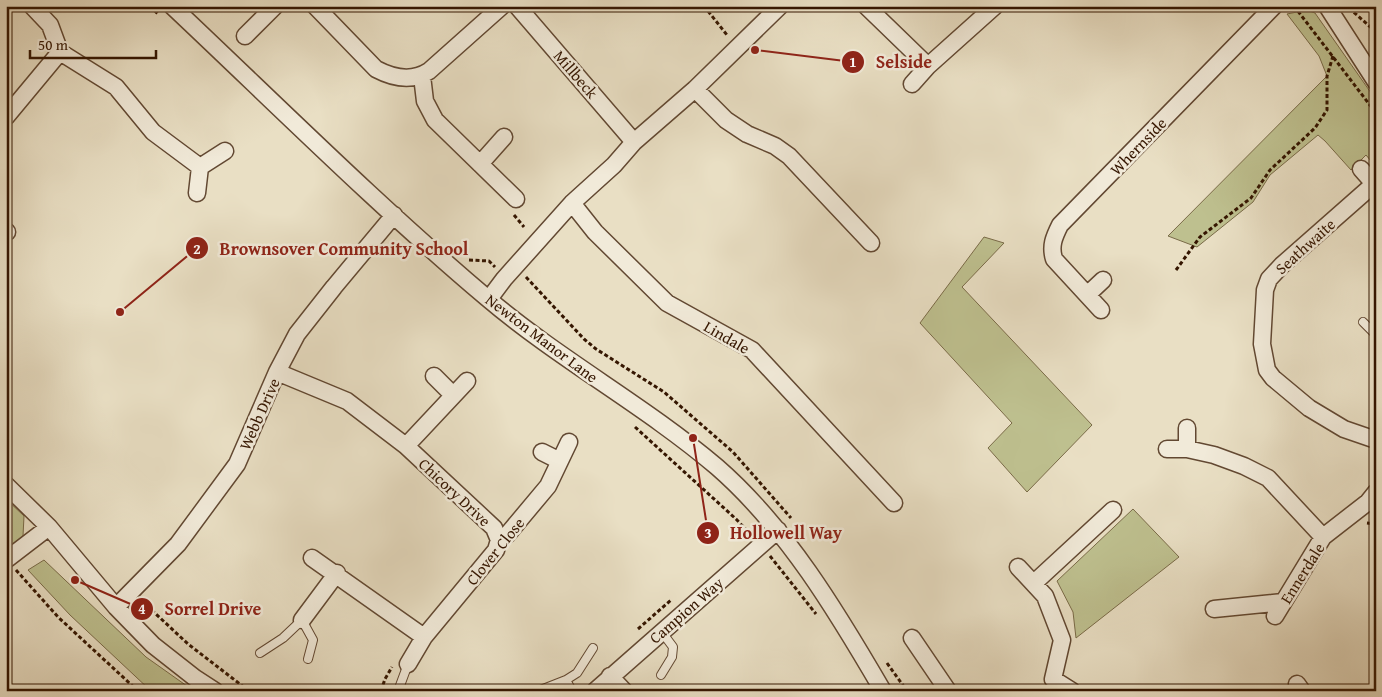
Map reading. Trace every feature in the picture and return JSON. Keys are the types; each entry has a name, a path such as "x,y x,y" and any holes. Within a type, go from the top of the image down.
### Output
{"street":[{"path":"32,6 50,25 60,52 116,87 153,132 200,167"},
{"name":"Newton Manor Lane","path":"172,6 394,215 489,300 516,322 661,423 696,450 743,492 778,530 853,641 882,691"},
{"path":"244,36 275,6"},
{"path":"315,6 376,68 384,73 400,78 422,76 502,6"},
{"name":"Millbeck","path":"517,6 634,142"},
{"path":"489,300 504,279 572,203 614,165 634,142 695,89 780,6"},
{"path":"866,6 928,66"},
{"name":"Whernside","path":"1101,310 1054,259 1051,250 1060,225 1274,6"},
{"path":"1327,6 1376,82"},
{"path":"912,84 928,66 991,7"},
{"path":"6,116 60,52"},
{"path":"422,76 425,101 435,120 516,198"},
{"path":"695,89 726,120 746,134 775,146 790,156 871,243"},
{"path":"480,164 504,137"},
{"path":"200,167 225,151"},
{"path":"197,193 200,167"},
{"name":"Seathwaite","path":"1362,170 1375,185 1269,278 1265,290 1262,344 1267,370 1273,378 1309,408 1344,429 1376,440"},
{"name":"Lindale","path":"572,203 595,232 667,303 752,350 894,503"},
{"name":"Webb Drive","path":"116,607 178,544 237,464 277,372 297,334 394,215"},
{"path":"1087,295 1103,280"},
{"name":"Chicory Drive","path":"277,372 347,401 406,446 494,528 499,540"},
{"path":"434,376 453,395"},
{"name":"Chicory Drive","path":"406,446 467,381"},
{"path":"1187,428 1187,449"},
{"name":"Clover Close","path":"408,664 424,637 496,550 499,540 506,535 548,486 569,442"},
{"path":"1167,449 1187,449 1214,455 1244,466 1268,478 1324,537"},
{"path":"542,452 560,461"},
{"path":"6,485 49,528 116,607 153,645 215,691"},
{"name":"Ennerdale","path":"1214,609 1279,609 1324,537 1368,502 1376,492"},
{"path":"1034,583 1113,510"},
{"path":"7,559 49,528"},
{"name":"Campion Way","path":"595,691 778,530"},
{"path":"312,558 424,637"},
{"path":"1018,567 1045,596 1062,640 1048,685 1072,691"},
{"path":"302,620 337,574"},
{"path":"912,638 948,691"},
{"path":"610,676 624,691"}],"lane":[{"path":"1363,322 1376,335"},
{"path":"260,653 283,638 302,620 312,640 308,660"},
{"path":"662,632 673,647 672,657 662,675"},
{"path":"538,691 566,680 577,673 593,648"},
{"path":"398,691 408,664"},
{"path":"566,680 572,691"}],"path":[{"path":"704,6 727,35"},
{"path":"1294,6 1376,112"},
{"path":"1346,6 1376,32"},
{"path":"1176,270 1200,237 1251,198 1270,170 1315,128 1326,110 1328,76 1333,56"},
{"path":"632,424 736,519 776,562 816,616"},
{"path":"7,559 22,579 58,616 138,691"},
{"path":"896,676 907,691"}],"green space":[{"path":"1307,10 1315,13 1376,100 1376,167 1366,155 1351,170 1318,135 1270,175 1253,202 1197,247 1168,236 1327,76 1319,56 1287,14"},
{"path":"984,237 1004,243 962,287 1092,425 1027,492 988,448 1012,423 920,323"},
{"path":"6,499 24,516 23,536 6,552"},
{"path":"1133,509 1179,557 1076,638 1073,612 1057,581"},
{"path":"44,560 146,657 194,691 151,691 70,615 28,570"}],"place":[{"name":"Selside","path":"755,50"},
{"name":"Brownsover Community School","path":"120,312"},
{"name":"Hollowell Way","path":"693,438"},
{"name":"Sorrel Drive","path":"75,580"}]}
